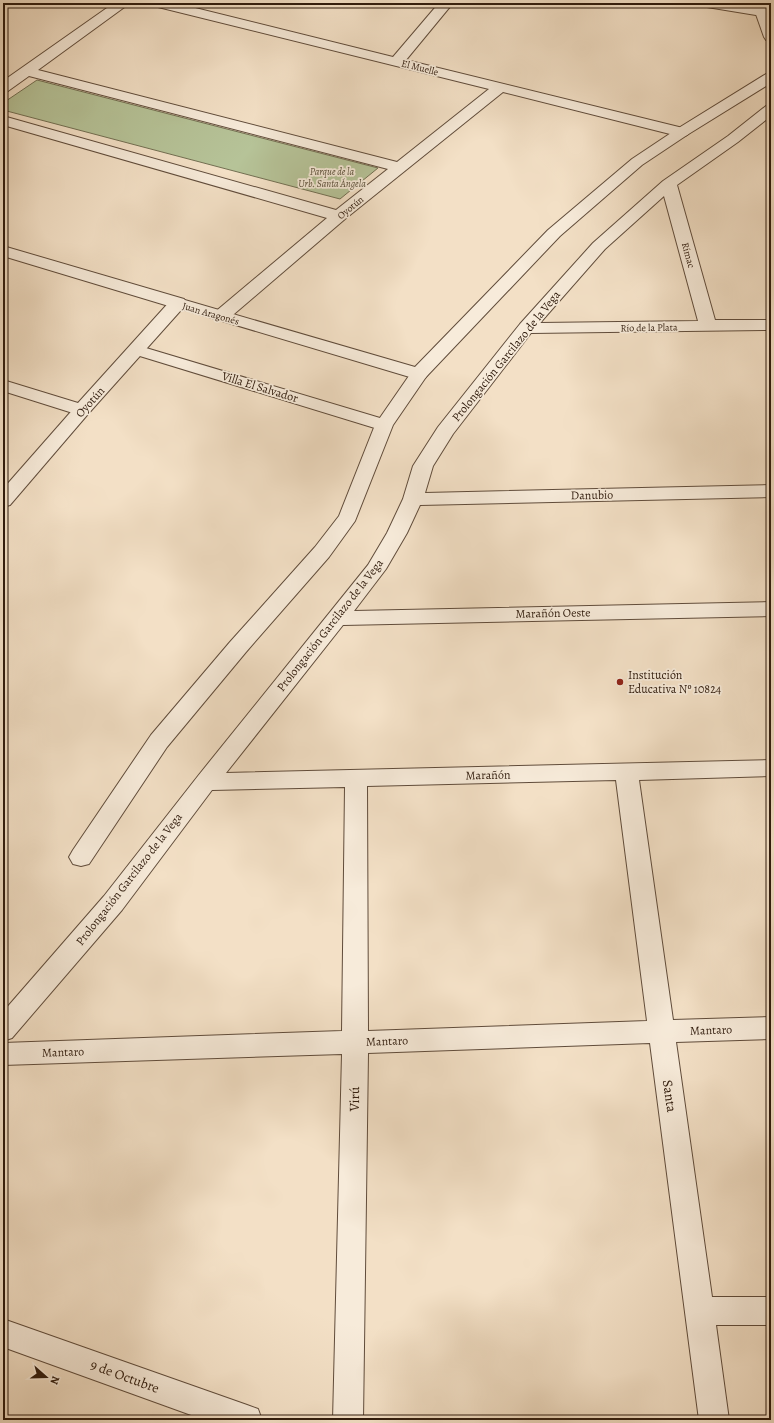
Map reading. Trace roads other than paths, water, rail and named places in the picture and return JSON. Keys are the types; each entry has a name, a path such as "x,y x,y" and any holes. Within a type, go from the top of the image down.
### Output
{"street":[{"path":"3,88 123,3"},
{"name":"El Muelle","path":"159,3 682,132"},
{"path":"397,62 446,3"},
{"path":"707,3 760,8 771,37"},
{"path":"27,71 399,167"},
{"path":"81,857 159,741 238,647 322,552 348,517 384,425 419,374 554,233 637,162 682,132 771,77"},
{"name":"Oyotún","path":"221,316 339,216 500,87"},
{"name":"Prolongación Garcilazo de la Vega","path":"3,1030 113,903 206,782 376,569 397,533 412,499 423,466 445,431 526,328 599,246 669,184 733,139 771,109"},
{"path":"3,120 339,216"},
{"name":"Rímac","path":"669,184 708,326"},
{"name":"Juan Aragonés","path":"3,251 419,374"},
{"name":"Oyotún","path":"3,501 178,303"},
{"name":"Río de la Plata","path":"526,328 771,325"},
{"path":"3,385 82,410"},
{"name":"Danubio","path":"412,499 771,491"},
{"name":"Marañón Oeste","path":"336,618 771,609"},
{"name":"Marañón","path":"206,782 771,768"},
{"name":"Santa","path":"626,771 714,1420"},
{"name":"Virú","path":"348,1420 355,1042 356,778"},
{"name":"Mantaro","path":"3,1054 771,1028"},
{"path":"700,1311 771,1311"},
{"name":"9 de Octubre","path":"3,1333 247,1420"}],"lane":[{"name":"Villa El Salvador","path":"136,350 384,425"}],"place":[{"name":"Institución Educativa Nº 10824","path":"620,682"}],"park label":[{"name":"Parque de la Urb. Santa Ángela","path":"332,176"}]}
